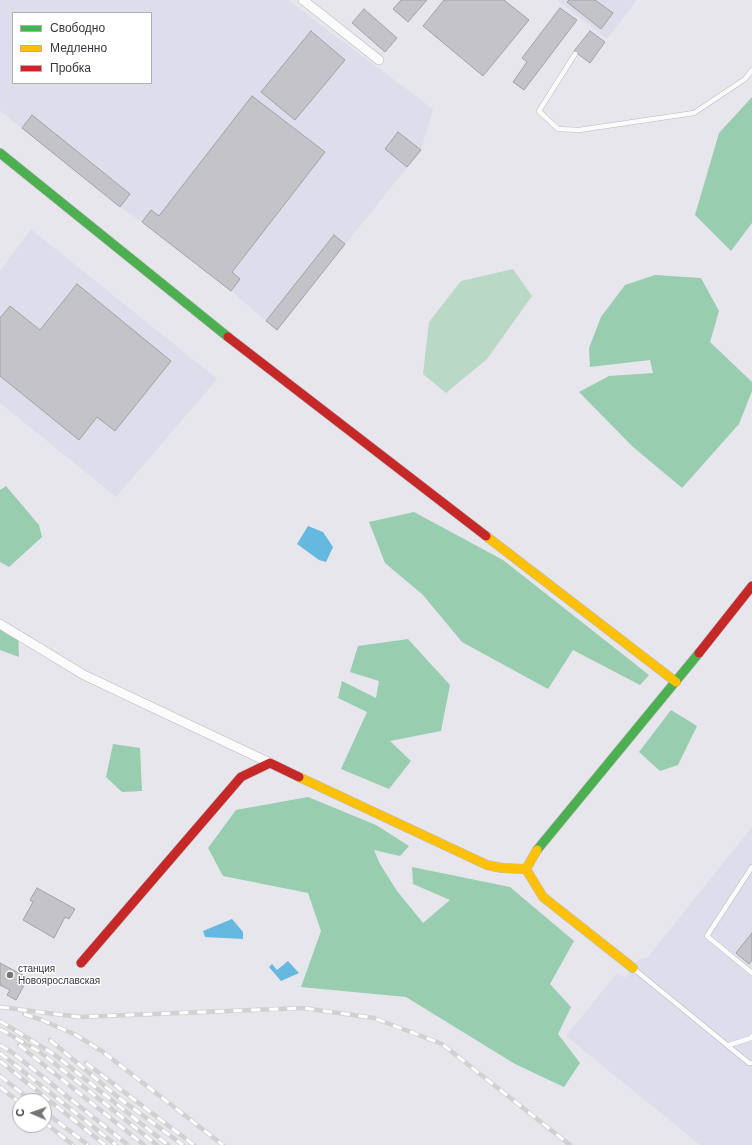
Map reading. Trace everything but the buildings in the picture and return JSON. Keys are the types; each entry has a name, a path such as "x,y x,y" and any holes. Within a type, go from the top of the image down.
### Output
{"street":[{"path":"303,0 379,60"},
{"path":"0,153 229,338 676,682"},
{"path":"526,869 538,849 676,682 752,586"},
{"path":"0,624 84,675 487,865 502,868 526,869"},
{"path":"81,963 241,777 270,763"},
{"path":"526,869 543,897 633,968"}],"lane":[{"path":"575,54 539,111 558,129 579,130 694,113 745,79 752,70"},
{"path":"752,867 708,936 752,973"},
{"path":"633,968 749,1063 752,1063"},
{"path":"728,1045 752,1036"}],"shaded area":[{"path":"0,0 288,0 433,109 421,150 277,330 231,291 142,222 120,207 0,111"},
{"path":"557,0 637,0 607,39"},
{"path":"31,229 217,379 116,497 0,403 0,271"},
{"path":"752,827 752,1145 700,1145 566,1036 617,973 625,978 639,959 648,957"}],"green space":[{"path":"752,97 752,223 731,251 695,215 719,133"},
{"path":"513,269 532,296 487,359 446,393 423,374 429,322 461,281"},
{"path":"655,275 701,278 719,311 710,342 752,382 752,391 739,424 682,488 632,446 579,392 609,376 653,373 650,360 590,367 589,348 601,317 625,285"},
{"path":"6,486 39,525 42,537 9,567 0,562 0,490"},
{"path":"414,512 503,560 649,675 640,685 573,650 548,689 462,642 423,595 385,563 369,522"},
{"path":"0,622 18,632 19,657 0,650"},
{"path":"408,639 450,685 441,731 390,741 411,761 389,789 341,769 367,712 338,698 342,681 376,698 379,681 350,672 358,646"},
{"path":"671,710 697,726 678,765 660,771 639,752"},
{"path":"113,744 140,748 142,791 122,792 106,777"},
{"path":"308,797 376,825 409,846 400,856 374,850 380,864 397,891 423,923 450,900 413,884 412,867 510,887 574,941 550,984 571,1007 558,1034 580,1063 564,1087 515,1064 406,997 301,987 321,931 308,893 223,876 208,848 236,810"}],"water":[{"path":"308,526 323,532 333,547 326,562 319,560 297,544"},
{"path":"232,919 243,932 243,939 205,937 203,931"},
{"path":"288,961 299,973 281,981 269,967 272,964 277,970"}],"railway":[{"path":"0,1007 79,1017 303,1008 374,1018 442,1044 570,1145"},
{"path":"24,1014 76,1035 103,1052 223,1145"},
{"path":"0,1021 55,1055 168,1145"},
{"path":"0,1029 40,1052 157,1145"},
{"path":"50,1040 119,1098 183,1145"},
{"path":"0,1045 13,1053 128,1145"},
{"path":"19,1045 144,1145"},
{"path":"0,1053 116,1145"},
{"path":"0,1061 105,1145"},
{"path":"86,1063 194,1145"},
{"path":"0,1076 22,1093"},
{"path":"0,1087 12,1097"},
{"path":"52,1117 88,1145"},
{"path":"52,1128 73,1145"}],"traffic: fast":[{"path":"0,153 228,337"},
{"path":"537,850 699,653"}],"traffic: slow":[{"path":"486,536 676,682"},
{"path":"299,777 487,865 502,868 526,869"},
{"path":"537,850 526,869 543,897 633,968"}],"traffic: jam":[{"path":"228,337 486,536"},
{"path":"699,653 752,586"},
{"path":"81,963 241,777 270,763 299,777"}],"place":[{"name":"станция Новоярославская","path":"10,975"}]}
